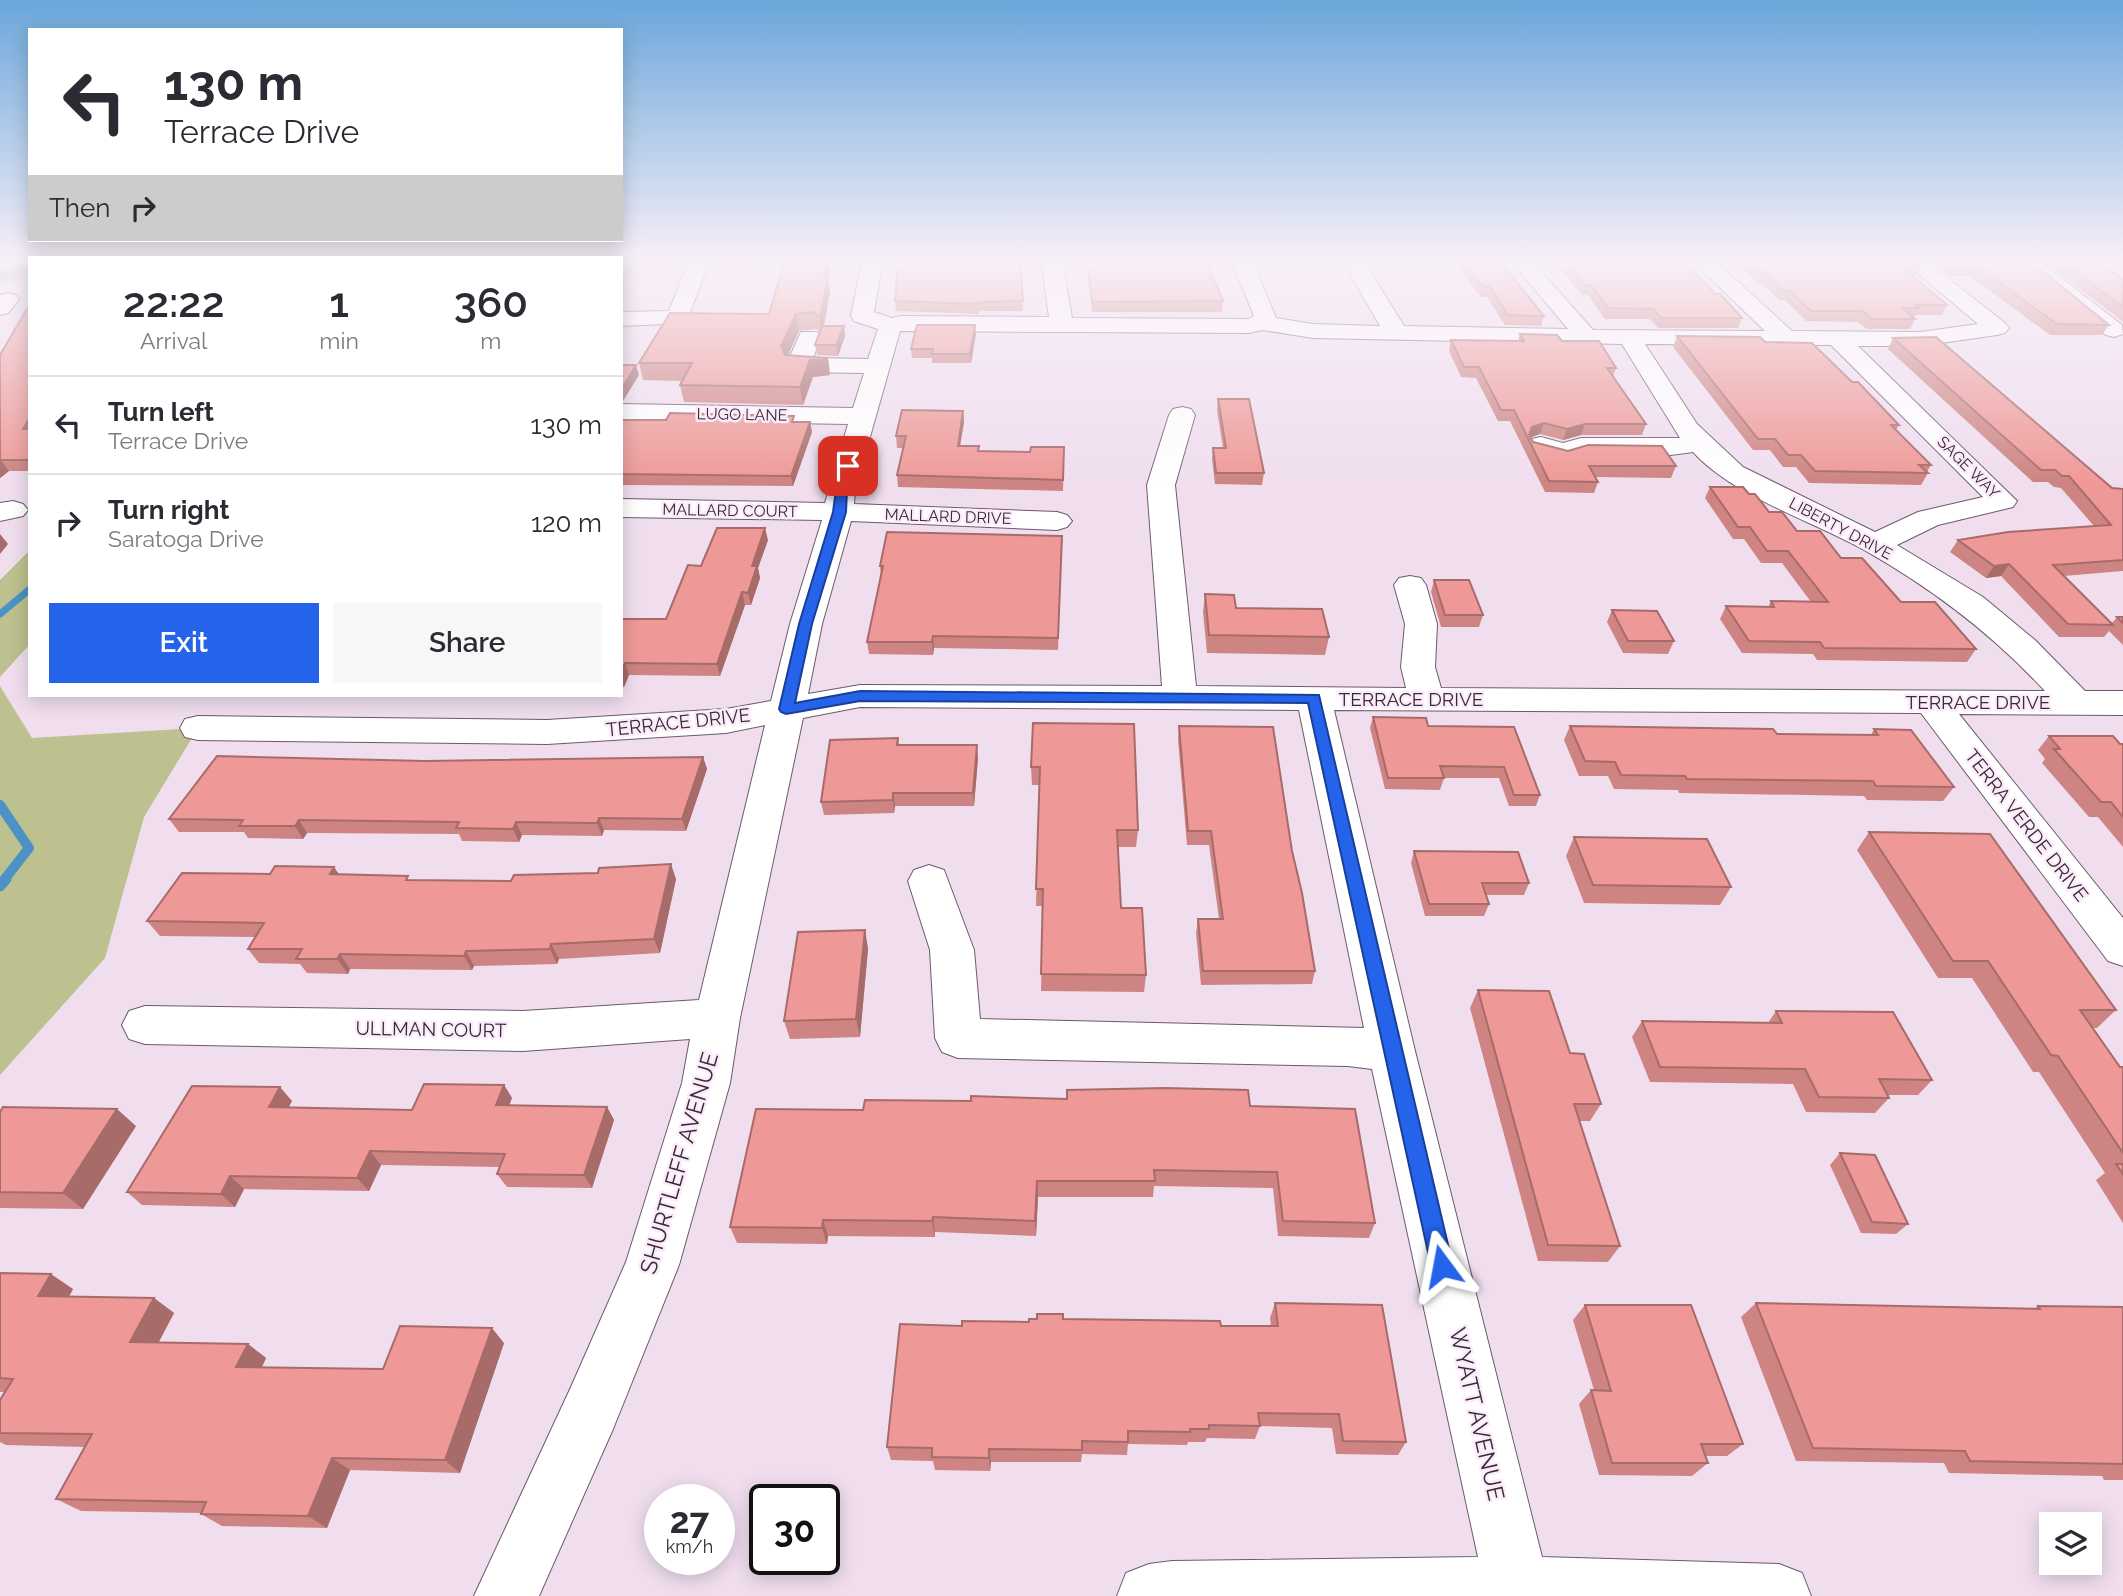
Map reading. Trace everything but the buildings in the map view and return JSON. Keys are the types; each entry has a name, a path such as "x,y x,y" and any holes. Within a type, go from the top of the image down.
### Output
{"street":[{"name":"SHURTLEFF AVENUE","path":"506,1596 592,1408 652,1265 706,1083 717,1018 806,624 839,512 841,490 889,334"},
{"path":"1427,334 1920,339 1952,334"},
{"path":"809,337 797,365 826,371 820,387 876,377"},
{"name":"LIBERTY DRIVE","path":"1629,337 1687,429 1733,473 1875,544 1972,604 2023,647 2075,702"},
{"name":"SAGE WAY","path":"1838,338 2003,501 1928,517 1875,544"},
{"name":"LUGO LANE","path":"623,412 863,416"},
{"path":"1180,697 1161,485 1182,415"},
{"path":"1541,445 1565,452 1581,446 1671,447 1699,443"},
{"name":"MALLARD COURT","path":"623,509 839,512"},
{"name":"MALLARD DRIVE","path":"839,512 1057,521"},
{"path":"1410,585 1421,624 1418,667 1427,699"},
{"name":"TERRACE DRIVE","path":"198,728 547,732 726,721 860,696 2123,703"},
{"name":"WYATT AVENUE","path":"1314,699 1392,1051 1518,1593"},
{"name":"TERRA VERDE DRIVE","path":"1931,702 2123,949"},
{"path":"929,881 952,950 958,1038 1348,1046 1392,1051"},
{"name":"ULLMAN COURT","path":"145,1025 523,1031 717,1018"},
{"path":"1149,1596 1172,1592 1779,1596"}],"green space":[{"path":"28,552 28,646 0,677 0,580"},
{"path":"0,686 32,738 198,728 144,817 105,958 0,1075"}],"waterway":[{"path":"0,614 28,591"},
{"path":"0,805 29,848 4,880"},
{"path":"0,886 6,879"}],"route":[{"path":"848,466 841,490 839,512 806,624 786,709 860,696 1027,695 1314,699 1442,1266"}]}
